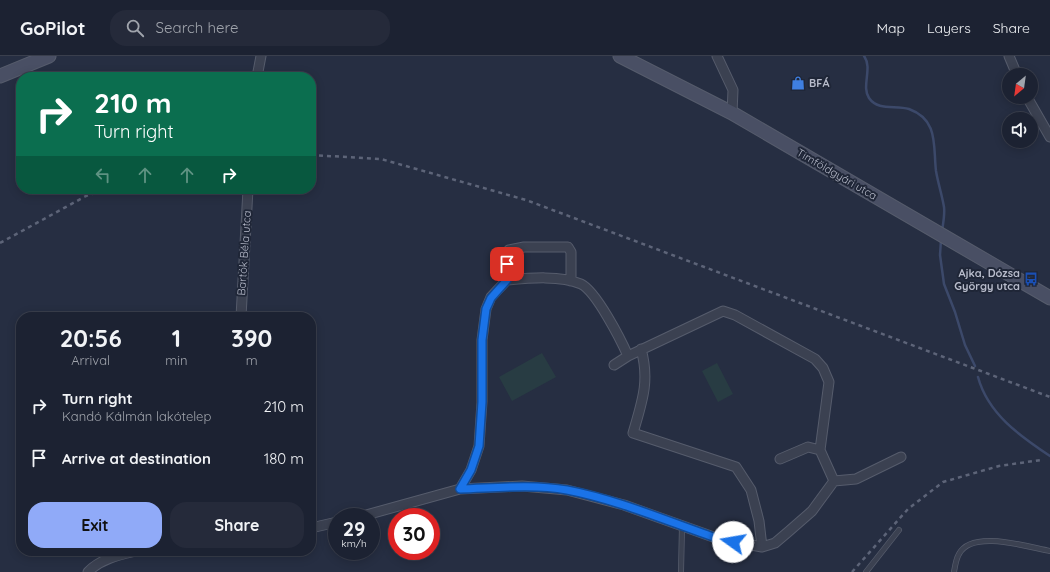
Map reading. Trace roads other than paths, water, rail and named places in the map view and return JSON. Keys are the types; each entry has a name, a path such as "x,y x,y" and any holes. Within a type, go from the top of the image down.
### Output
{"main road":[{"path":"0,76 49,56"},
{"name":"Timföldgyári utca","path":"620,56 732,113 1050,298"}],"street":[{"path":"258,72 261,56"},
{"path":"717,56 733,90 732,113"},
{"path":"1009,56 1014,68"},
{"path":"1031,104 1050,137"},
{"name":"Bartók Béla utca","path":"241,312 248,194"},
{"path":"460,489 471,470 479,446 482,402 482,340 486,309 491,298 507,280 509,250 524,247 568,247 571,252 571,281"},
{"path":"507,280 537,278 571,281 583,285 612,322 628,356"},
{"path":"614,365 641,349 723,311 735,315 815,360 823,368 829,382 820,450 829,473 834,481"},
{"path":"641,349 646,366 645,388 634,433 736,467 751,490 760,521 762,547"},
{"path":"780,459 808,447 820,450"},
{"path":"380,511 460,489 522,486 567,490 624,505 719,539 762,547 774,543 812,511 834,481 856,479 901,457"},
{"path":"316,527 328,524"},
{"path":"88,572 92,568 115,556"}],"lane":[{"path":"682,526 682,572"},
{"path":"866,572 899,530"},
{"path":"954,572 959,553 972,543 995,541 1050,551"}],"waterway":[{"path":"864,56 867,66 866,88 869,98 877,105 909,109 919,114 930,127 933,135 936,171 944,207 942,231"},
{"path":"941,240 940,255 944,284 955,312 965,345 975,366"},
{"path":"978,377 989,402 1006,423 1050,456"}],"railway":[{"path":"316,155 381,159 526,200 1050,397"},
{"path":"0,243 92,194"},
{"path":"852,572 908,509 943,482 999,466 1041,460"}],"place":[{"name":"BFÁ","path":"798,83"},
{"name":"Ajka, Dózsa György utca","path":"1031,279"}]}
